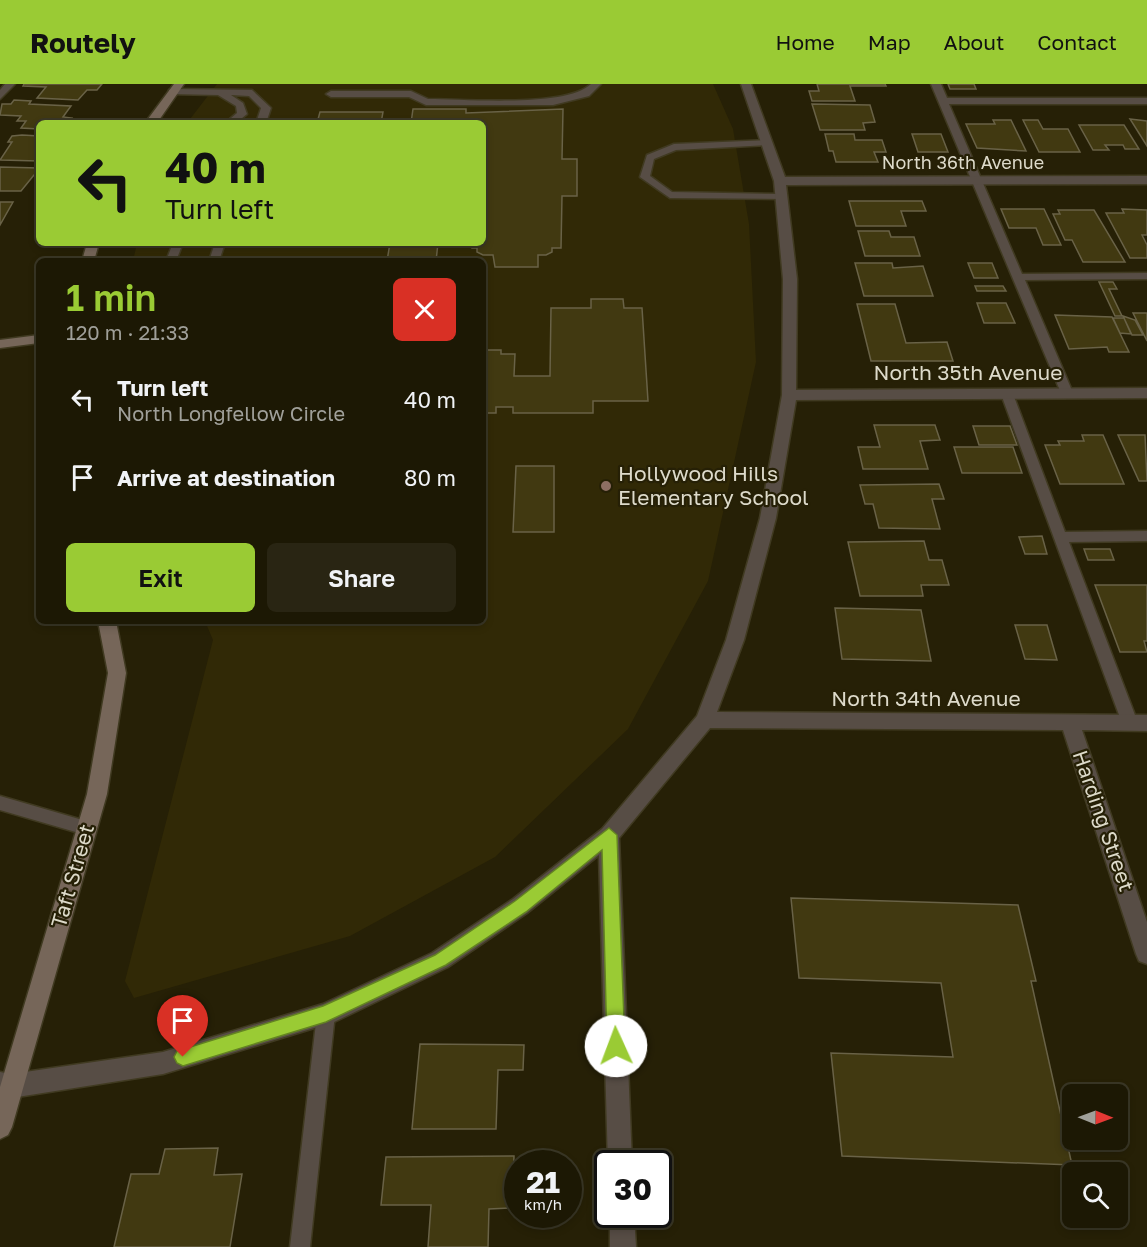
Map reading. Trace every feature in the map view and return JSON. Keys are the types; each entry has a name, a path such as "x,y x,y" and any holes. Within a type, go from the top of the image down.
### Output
{"street":[{"path":"6,1085 163,1064 326,1014 441,960 520,906 609,835 705,720 735,640 768,518 789,395 790,279 781,189 768,143 746,84"},
{"path":"153,120 176,88"},
{"name":"North 36th Avenue","path":"781,189 977,181 1147,180"},
{"path":"0,344 36,339"},
{"name":"North 35th Avenue","path":"789,395 1147,393"},
{"name":"Taft Street","path":"0,1127 6,1085 97,794 117,673 108,624"},
{"name":"North 34th Avenue","path":"705,720 1138,723"},
{"name":"Harding Street","path":"1070,723 1147,954"},
{"path":"609,835 620,1150"},
{"path":"622,1228 623,1247"}],"lane":[{"path":"0,96 10,84"},
{"path":"332,94 412,89 426,102 553,102 586,94 596,84"},
{"path":"936,84 1067,393"},
{"path":"176,88 220,93 252,93 266,108 262,120"},
{"path":"220,93 240,105 242,114 234,120"},
{"path":"943,101 1147,102"},
{"path":"768,143 674,147 650,157 645,177 670,195 781,189"},
{"path":"1018,277 1147,276"},
{"path":"1007,394 1060,537 1138,723"},
{"path":"1060,537 1147,536"},
{"path":"0,802 86,828"},
{"path":"300,1247 326,1014"}],"shaded area":[{"name":"Hollywood Hills Elementary School","path":"217,84 713,84 733,129 749,224 756,362 708,581 628,729 495,857 350,936 134,998 125,981 213,640 206,624 486,624 486,258 134,258 136,246 486,246 486,120 189,120"}],"building":[{"path":"24,84 102,84 97,90 87,90 78,100 37,98 46,87 23,86"},
{"path":"817,84 885,84 886,86 850,86 855,101 812,101 809,91 819,91"},
{"path":"948,84 974,84 976,89 950,89"},
{"path":"14,100 31,101 29,104 71,106 63,117 72,118 71,120 36,120 36,129 21,128 26,121 17,121 21,116 0,115 2,104 11,104"},
{"path":"812,104 870,105 875,122 863,123 865,130 820,130"},
{"path":"413,109 466,109 466,113 563,109 562,159 577,159 577,196 562,196 561,248 552,248 552,252 546,255 538,255 538,267 495,267 493,255 483,255 477,252 477,248 472,248 472,246 486,246 486,120 411,120"},
{"path":"320,112 383,112 382,120 318,120"},
{"path":"1130,119 1147,121 1147,146"},
{"path":"993,120 1011,120 1026,151 977,148 966,124 995,124"},
{"path":"1023,120 1038,120 1043,129 1068,129 1080,152 1039,152"},
{"path":"1079,125 1124,125 1139,149 1125,149 1123,145 1105,145 1109,150 1093,150"},
{"path":"825,134 854,134 855,140 882,140 886,152 874,152 878,162 836,162 833,151 829,151"},
{"path":"912,134 941,134 948,152 918,152"},
{"path":"12,136 36,136 36,161 0,160 12,142 8,142"},
{"path":"0,167 36,168 36,175 21,191 0,191"},
{"path":"849,201 922,201 926,211 901,211 906,226 856,226"},
{"path":"0,202 13,202 0,225"},
{"path":"1001,209 1044,209 1061,245 1043,245 1036,228 1009,228"},
{"path":"1122,209 1147,210 1147,235 1142,235 1147,245 1147,258 1130,258 1106,213 1124,213"},
{"path":"1058,210 1094,210 1125,262 1083,262 1072,240 1065,240 1053,214 1060,214"},
{"path":"858,231 889,231 891,237 914,237 920,256 865,256"},
{"path":"390,246 438,246 436,258 388,258"},
{"path":"855,263 892,263 893,268 923,266 933,296 864,296"},
{"path":"968,263 992,263 998,278 974,278"},
{"path":"1099,282 1113,282 1117,289 1109,289 1122,316 1115,316"},
{"path":"975,286 1003,286 1006,291 977,291"},
{"path":"591,299 623,299 624,308 642,308 648,401 593,401 593,413 513,413 513,407 496,407 496,413 486,413 486,350 501,350 501,354 515,354 514,376 550,376 551,308 591,308"},
{"path":"977,303 1006,303 1015,323 984,323"},
{"path":"857,304 895,304 906,343 947,342 953,361 871,361"},
{"path":"1133,313 1147,313 1147,341"},
{"path":"1055,315 1112,317 1129,352 1109,352 1107,347 1069,349"},
{"path":"1123,316 1135,320 1143,335 1132,335"},
{"path":"1113,318 1124,318 1131,334 1120,333"},
{"path":"874,425 935,425 940,440 920,441 928,469 863,469 858,447 880,447"},
{"path":"973,426 1010,426 1017,445 979,445"},
{"path":"1082,435 1103,435 1124,484 1060,484 1045,445 1060,445 1058,441 1084,441"},
{"path":"1118,435 1145,435 1147,481 1139,481"},
{"path":"954,447 1013,447 1022,473 962,473"},
{"path":"516,466 554,466 554,532 513,532"},
{"path":"939,484 944,499 932,499 940,529 879,528 873,504 865,504 860,485"},
{"path":"1042,536 1047,554 1025,554 1019,537"},
{"path":"924,541 929,560 942,560 949,585 921,585 923,596 860,596 848,542"},
{"path":"1084,549 1110,549 1114,560 1088,560"},
{"path":"1095,585 1147,585 1147,641 1144,641 1147,652 1120,652"},
{"path":"835,608 921,610 931,661 842,659"},
{"path":"1015,625 1047,625 1057,660 1025,659"},
{"path":"791,898 1018,905 1036,981 1031,981 1062,1120 1062,1150 1069,1150 1071,1162 1062,1162 1062,1165 842,1156 831,1053 953,1057 941,983 799,978"},
{"path":"420,1044 524,1045 523,1070 498,1070 496,1129 412,1129"},
{"path":"218,1148 214,1175 242,1174 230,1247 114,1247 131,1174 159,1174 165,1149"},
{"path":"504,1156 504,1208 489,1209 488,1247 428,1247 431,1205 381,1205 386,1157"}],"place":[{"name":"Hollywood Hills Elementary School","path":"606,486"}],"route":[{"path":"183,1057 326,1014 441,960 520,906 609,835 616,1046"}]}
